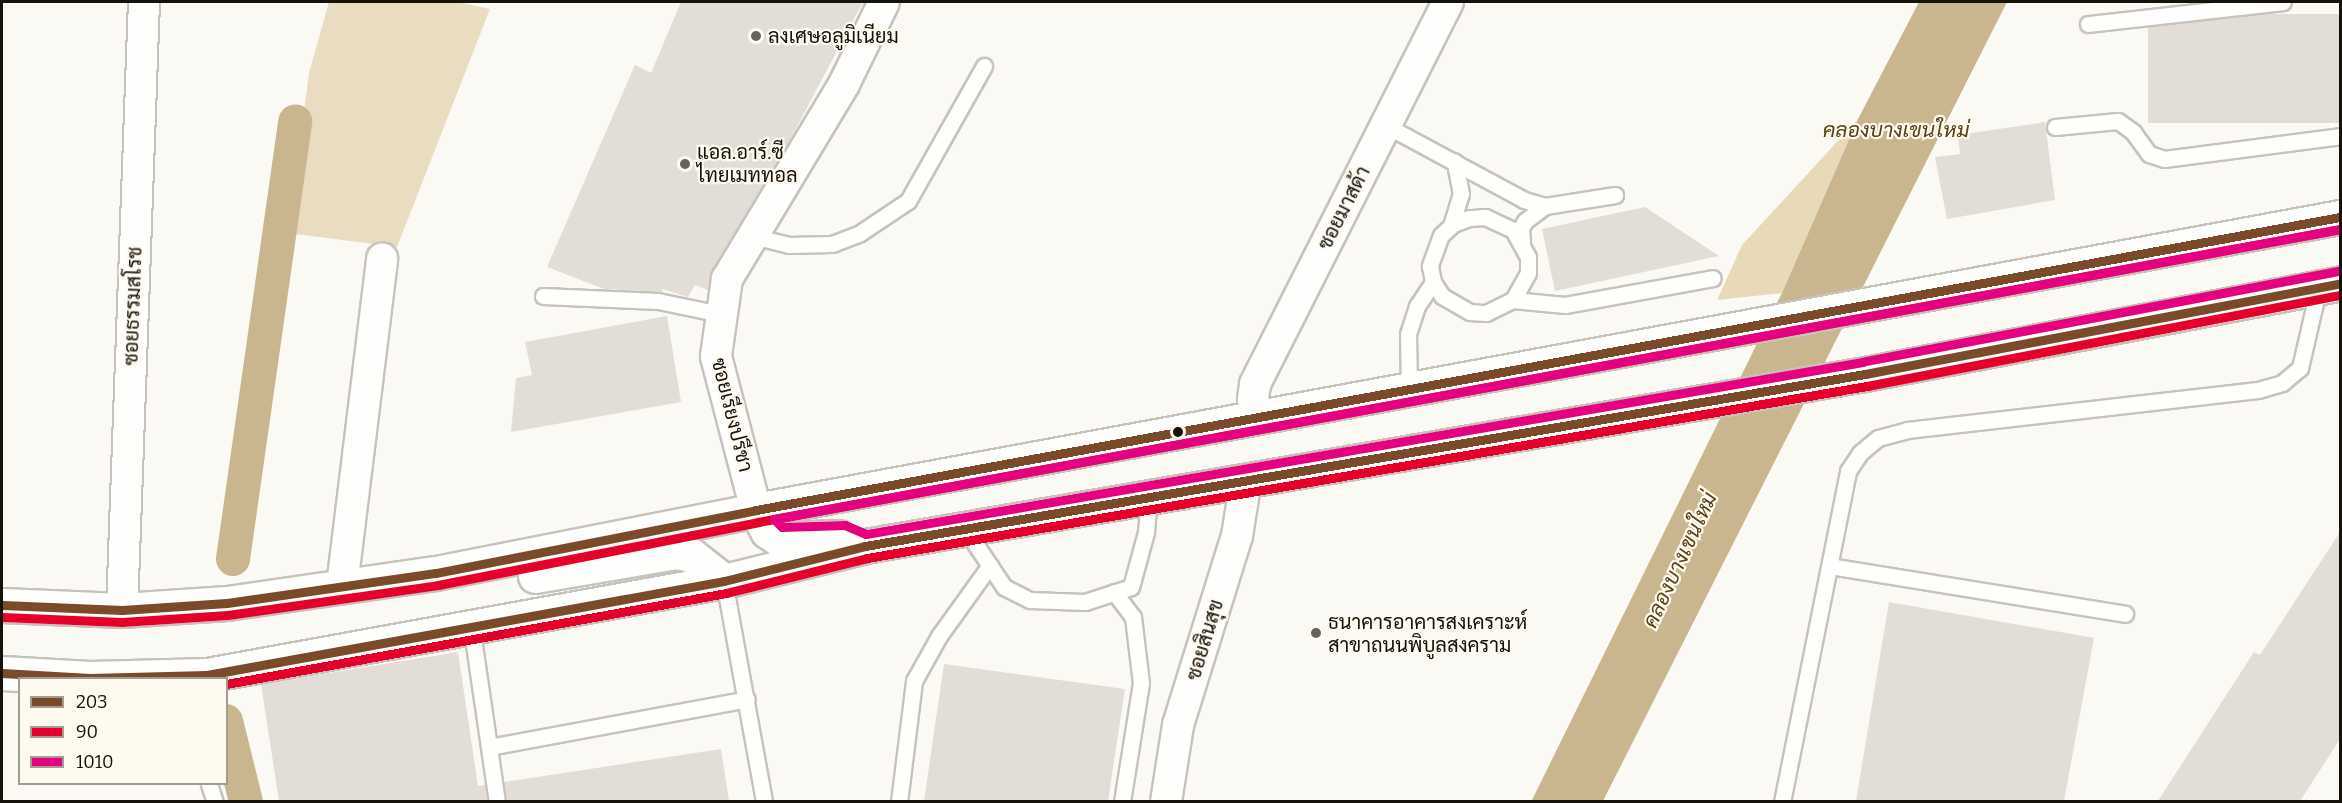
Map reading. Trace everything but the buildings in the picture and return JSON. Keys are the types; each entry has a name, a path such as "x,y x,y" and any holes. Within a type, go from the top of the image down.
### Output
{"main road":[{"path":"2,605 122,610 227,603 436,573 756,510 1892,302 2340,217"},
{"path":"156,677 207,675 471,624 724,581 865,546 966,530 1149,495 1680,407 2330,285"},
{"path":"756,510 767,531 778,539 844,537 865,546"},
{"path":"436,573 450,589 464,589 676,552 691,555 724,581"},
{"path":"2,673 104,677"}],"street":[{"name":"ซอยธรรมสโรช","path":"122,610 144,2"},
{"name":"ซอยเรียงปรีชา","path":"756,510 716,356 727,279 844,84 884,2"},
{"name":"ซอยมาสด้า","path":"1257,417 1253,399 1255,384 1448,2"},
{"path":"342,586 382,258"},
{"name":"ซอยสินสุข","path":"1166,801 1178,725 1237,536 1246,480"}],"lane":[{"path":"2088,24 2283,2"},
{"path":"753,236 789,245 832,244 860,233 908,201 984,66"},
{"path":"2055,127 2118,121 2133,132 2150,154 2164,159 2340,136"},
{"path":"1385,125 1545,207"},
{"path":"1409,389 1408,334 1417,306 1433,282 1433,250 1451,226 1461,194 1455,162"},
{"path":"1433,282 1448,302 1470,312 1501,308 1514,300 1528,273 1521,228 1526,221 1545,207 1615,195"},
{"path":"1451,226 1469,218 1485,217 1501,222 1522,242"},
{"path":"1514,300 1565,305 1713,278"},
{"path":"1782,801 1848,471 1860,453 1878,438 1906,430 2258,390 2282,383 2301,368 2330,285"},
{"path":"543,296 658,301 721,314"},
{"path":"966,530 1004,587 1030,600 1085,602 1131,587 1146,532 1149,495"},
{"path":"898,801 914,681 939,636 990,565"},
{"path":"1830,566 2124,614"},
{"path":"724,581 764,801"},
{"path":"1114,592 1133,616 1141,683 1122,801"},
{"path":"471,624 497,801"},
{"path":"489,747 747,699"},
{"path":"210,785 215,801"}],"shaded area":[{"path":"329,2 457,2 490,9 397,247 288,233 309,73"},
{"path":"1858,119 1782,293 1717,300 1742,245"}],"water":[{"name":"คลองบางเขนใหม่","path":"1919,2 2007,2 1603,801 1531,802 1782,293 1858,119"}],"waterway":[{"path":"233,559 295,121"},
{"path":"228,729 246,802"}],"transit line":[{"name":"203","path":"2,605 122,610 227,603 436,573 756,510 2340,217"},
{"name":"90","path":"2,617 122,622 228,615 438,585 758,522 2340,229"},
{"name":"1010","path":"2338,271 1863,362 866,534 845,525 782,527 774,519 2340,229"},
{"name":"203","path":"129,677 207,675 724,581 865,546 1865,374 2340,283"},
{"name":"90","path":"228,684 726,593 867,558 1867,386 2340,295"},
{"name":"203","path":"2,673 72,677"}],"place":[{"name":"ลงเศษอลูมิเนียม","path":"756,36"},
{"name":"แอล.อาร์.ซี ไทยเมททอล","path":"685,164"},
{"name":"ธนาคารอาคารสงเคราะห์ สาขาถนนพิบูลสงคราม","path":"1316,633"}]}
